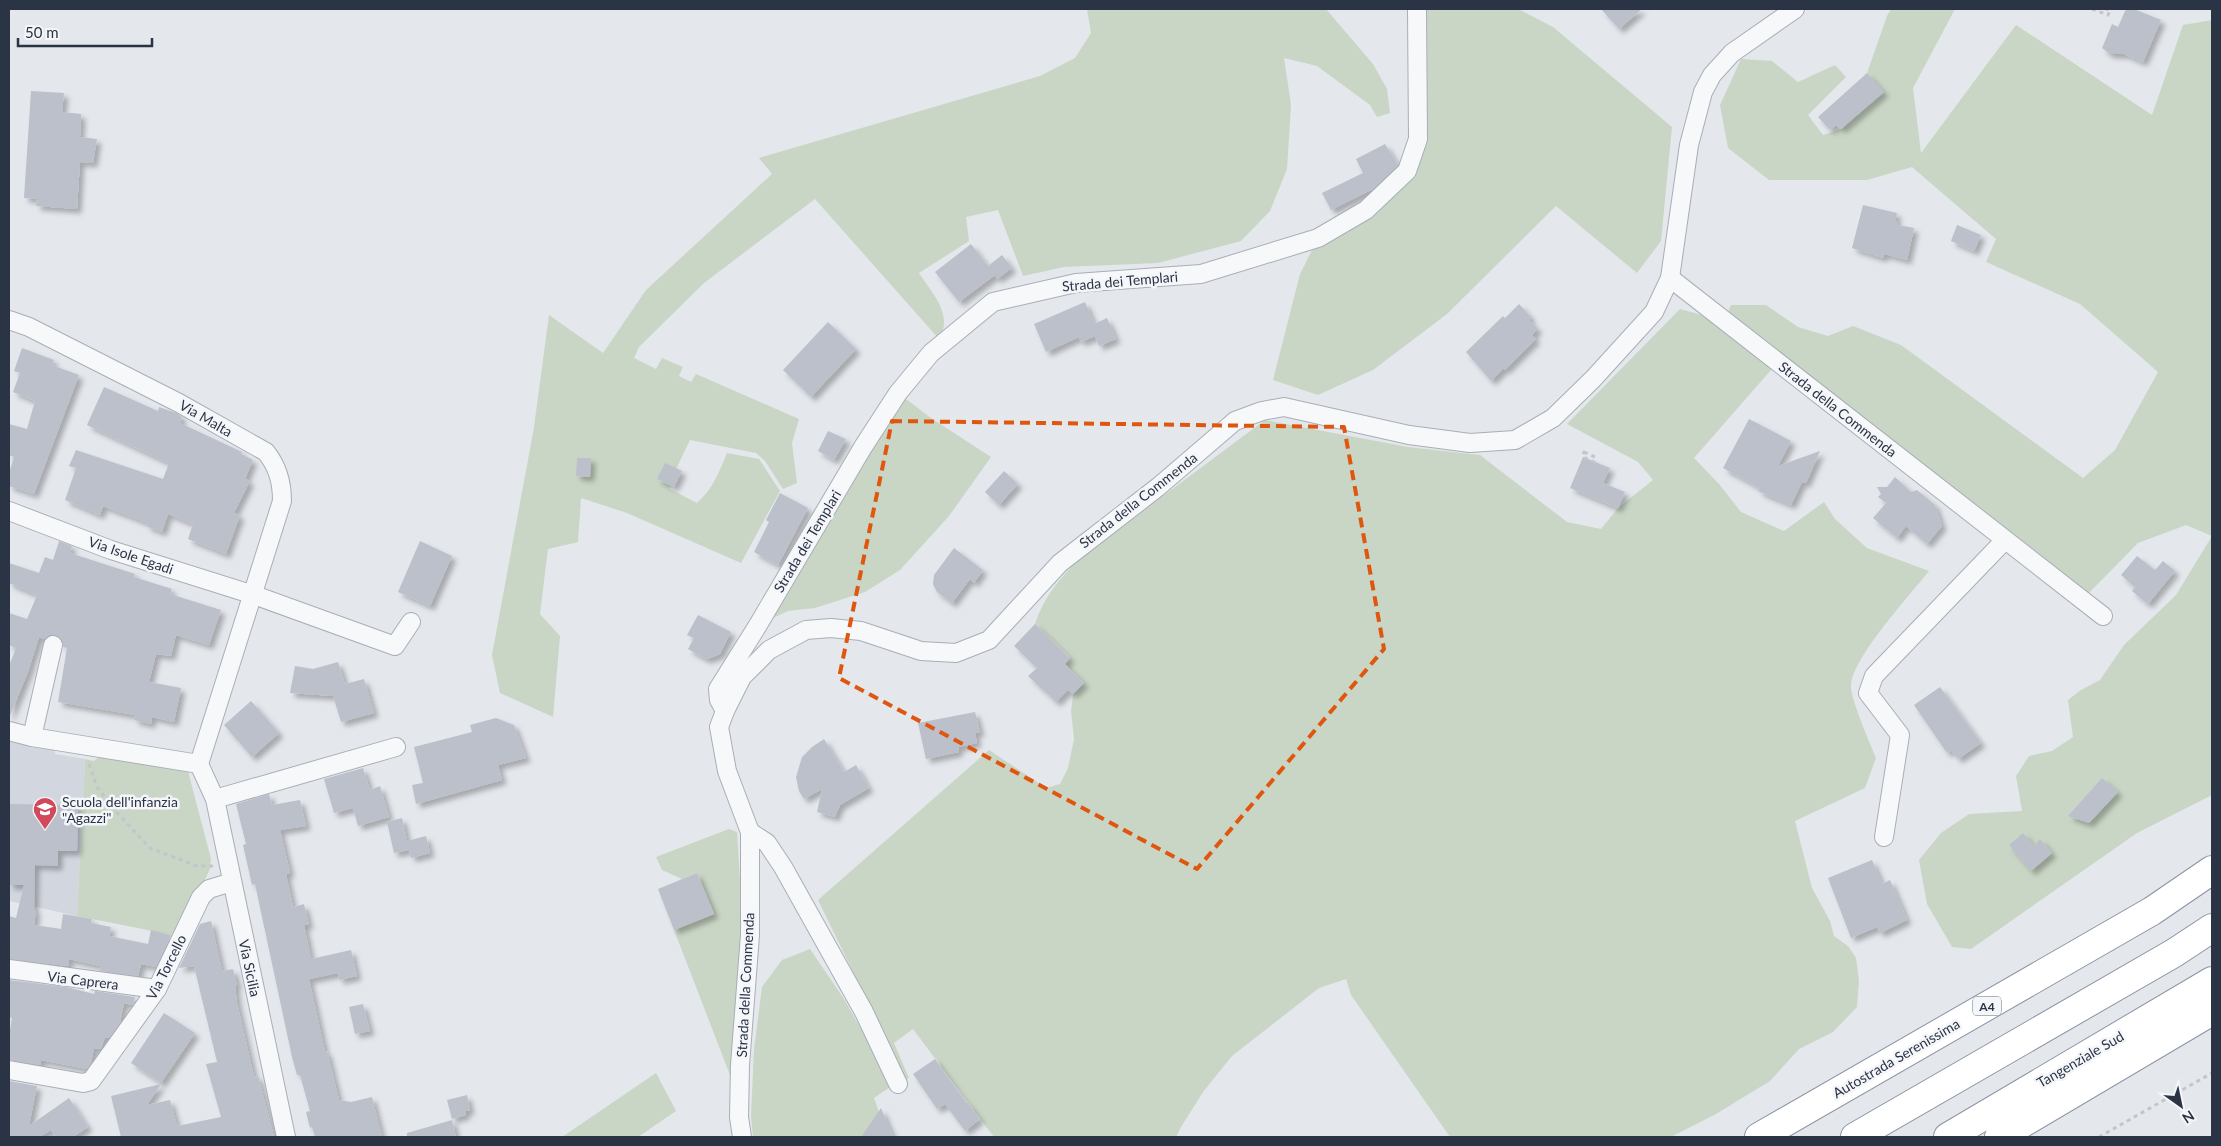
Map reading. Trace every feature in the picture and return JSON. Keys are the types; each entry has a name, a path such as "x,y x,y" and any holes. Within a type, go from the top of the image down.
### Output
{"highway":[{"name":"Autostrada Serenissima","path":"1760,1137 2152,911 2212,870"},
{"path":"1855,1137 2174,953 2212,928"},
{"name":"Tangenziale Sud","path":"1948,1137 2212,981"},
{"name":"Tangenziale Sud","path":"1999,1137 2212,1011"}],"street":[{"name":"Strada dei Templari","path":"725,711 719,700 718,689 898,393 931,353 993,302 1076,283 1201,274 1318,238 1366,210 1407,171 1418,139 1417,9"},
{"name":"Strada della Commenda","path":"742,1137 739,1117 740,1074 750,935 750,832 727,771 720,727 725,711 742,677 769,650 806,630 831,628 861,631 921,651 956,653 989,640 1060,563 1158,487 1235,421 1262,410 1284,407 1409,435 1470,443 1515,440 1553,418 1593,379 1654,312 1670,278 1689,145 1703,92 1712,75 1732,53 1795,9"},
{"name":"Strada della Commenda","path":"1670,278 2103,616"},
{"name":"Via Malta","path":"9,320 29,327 179,402 266,452 274,462 282,487 282,501 200,764"},
{"name":"Via Isole Egadi","path":"9,511 111,550 254,595"},
{"path":"1884,838 1900,735 1868,693 1874,676 2005,540"},
{"path":"254,595 395,646 411,622"},
{"path":"32,737 53,645"},
{"path":"9,732 200,764"},
{"path":"215,799 396,747"},
{"name":"Via Sicilia","path":"200,764 215,799 286,1137"},
{"path":"750,832 767,843 783,867 864,1012 898,1084"},
{"name":"Via Torcello","path":"9,1070 84,1083 92,1081 157,990 201,897 209,888 230,874"},
{"name":"Via Caprera","path":"9,969 157,990"}],"path":[{"path":"2092,9 2108,16 2110,10 2106,9"},
{"path":"84,746 97,787 119,815 150,848 197,866 230,874"},
{"path":"2099,1137 2212,1073"}],"highlighted area":[{"path":"892,421 1344,427 1384,649 1197,869 839,678"}],"shaded area":[{"name":"Scuola dell'infanzia \"Agazzi\"","path":"9,736 53,743 55,754 85,759 77,916 9,901"}],"green space":[{"path":"1087,9 1326,9 1373,64 1387,89 1390,113 1377,117 1370,105 1317,66 1284,58 1291,105 1287,169 1270,211 1241,241 1158,263 1064,267 1023,276 998,210 966,217 969,241 919,273 940,304 943,313 943,330 939,339 815,199 704,283 639,347 634,358 656,369 662,358 683,367 679,376 691,382 696,374 799,419 792,443 797,483 783,489 765,461 756,453 690,440 676,469 657,479 671,486 670,489 697,503 711,486 727,453 759,459 780,491 741,563 627,513 581,498 578,542 548,549 540,614 560,636 553,717 500,693 492,655 534,427 549,315 603,353 646,290 772,174 759,158 1040,76 1075,58 1091,33"},
{"path":"1417,9 1518,9 1553,27 1672,127 1661,241 1637,273 1556,206 1447,314 1373,370 1318,395 1273,380 1300,274 1318,238 1407,171 1418,139"},
{"path":"1891,9 1955,9 1913,88 1921,153 2016,25 2152,115 2183,25 2212,20 2212,536 2186,525 2138,543 2082,600 1778,362 1694,458 1719,484 1741,512 1784,531 1824,502 1835,519 1867,548 1929,571 1896,610 1861,659 1854,673 1851,685 1854,700 1876,758 1865,788 1795,821 1812,888 1830,921 1834,936 1848,946 1856,958 1859,981 1857,1007 1833,1032 1799,1049 1770,1081 1716,1114 1671,1137 1450,1137 1351,995 1346,979 1319,988 1232,1056 1203,1092 1176,1137 994,1137 913,1029 894,1043 909,1078 902,1082 878,1023 818,900 989,750 1046,788 1060,784 1068,768 1074,739 1071,711 1073,694 1084,683 1065,664 1070,657 1035,624 1044,603 1071,567 1088,551 1265,420 1408,447 1480,455 1567,522 1601,529 1618,508 1653,480 1638,462 1567,424 1680,309 1724,321 1731,305 1766,305 1798,327 1828,336 1853,326 1901,345 2083,478 2115,450 2158,372 2080,304 1986,262 1996,239 1912,167 1867,180 1769,180 1728,148 1720,105 1741,59 1772,61 1798,82 1835,65 1846,77 1808,115 1823,135 1841,129 1883,92 1867,73"},
{"path":"898,393 931,418 991,457 949,516 900,570 865,592 815,608 788,611 758,625"},
{"path":"2212,536 2212,795 2137,833 1971,949 1952,947 1927,904 1919,860 1941,833 1969,814 2022,811 2016,776 2029,756 2052,751 2073,737 2068,700 2081,690 2100,680 2124,645 2176,595"},
{"path":"105,752 182,766 188,771 211,859 210,869 178,936 77,916 85,759 94,761"},
{"path":"729,829 737,832 743,930 730,1075 674,930 714,914 697,873 682,879 662,870 656,857"},
{"path":"810,949 844,999 893,1085 874,1098 879,1112 861,1137 753,1137 751,1116 754,1050 762,987 782,960"},
{"path":"656,1073 676,1111 638,1137 562,1137"}],"building":[{"path":"1601,9 1642,9 1619,29"},
{"path":"2126,9 2134,9 2161,20 2143,62 2124,54 2110,54 2102,48 2112,24 2118,27"},
{"path":"1867,73 1884,92 1841,129 1836,125 1830,130 1818,117"},
{"path":"31,91 64,93 62,112 81,114 80,137 97,139 93,163 80,162 77,209 36,206 37,199 24,198"},
{"path":"1385,144 1398,165 1373,189 1331,210 1322,193 1363,173 1356,159"},
{"path":"1863,205 1897,213 1895,221 1898,222 1898,225 1914,228 1907,260 1884,254 1883,258 1852,248"},
{"path":"1957,225 1981,235 1974,251 1951,241"},
{"path":"971,244 994,274 988,266 1002,255 1012,268 997,279 995,275 959,302 935,272"},
{"path":"1085,302 1094,324 1107,318 1116,339 1099,346 1095,336 1081,342 1079,337 1046,352 1034,324"},
{"path":"1519,304 1531,317 1529,320 1538,329 1532,335 1536,339 1505,370 1504,368 1491,381 1466,352 1503,316 1505,318"},
{"path":"828,322 856,349 811,397 783,370"},
{"path":"22,348 54,360 52,365 79,375 34,494 9,486 9,473 14,457 9,455 9,424 27,429 35,401 13,392 20,373 14,371"},
{"path":"104,387 158,411 159,407 176,413 182,417 180,423 242,452 241,454 253,460 245,479 250,481 234,513 240,515 226,554 188,539 193,524 168,514 162,532 146,526 148,523 103,506 100,515 65,500 76,468 69,466 76,450 163,479 169,463 87,425"},
{"path":"1749,419 1791,441 1778,466 1820,451 1806,483 1802,482 1791,505 1758,491 1760,488 1723,468"},
{"path":"828,431 846,439 834,460 818,451"},
{"path":"1583,457 1610,468 1603,483 1625,492 1618,508 1570,488"},
{"path":"577,458 591,458 590,477 576,476"},
{"path":"665,463 682,471 674,487 657,479"},
{"path":"1004,471 1018,484 999,505 985,492"},
{"path":"1895,477 1911,492 1917,490 1935,505 1942,526 1927,544 1906,526 1897,538 1873,518 1886,503 1878,497 1881,494 1877,487 1887,487"},
{"path":"780,493 808,508 778,565 754,552 769,522 766,520"},
{"path":"59,541 72,546 70,553 135,574 134,577 172,589 170,594 221,610 209,645 176,635 171,656 156,654 149,682 181,688 174,722 152,717 151,724 134,720 135,715 58,702 67,648 63,647 61,638 55,635 49,635 44,639 39,637 28,672 9,718 9,666 16,648 9,645 9,613 27,619 37,595 9,583 9,563 39,573 45,557 53,560"},
{"path":"420,541 452,556 430,606 398,592"},
{"path":"954,548 983,570 974,583 970,579 952,603 937,592 933,584 934,575"},
{"path":"2137,556 2155,570 2163,561 2175,571 2148,604 2132,591 2135,587 2121,575"},
{"path":"698,615 731,632 720,654 706,659 688,649 694,638 687,635"},
{"path":"1035,624 1070,658 1065,664 1084,683 1073,694 1068,690 1056,702 1028,676 1037,668 1014,646"},
{"path":"338,662 345,684 364,679 374,713 341,722 333,696 290,693 295,666 313,669"},
{"path":"1940,687 1981,743 1958,759 1951,750 1947,753 1914,705"},
{"path":"251,701 279,733 252,757 224,725"},
{"path":"975,712 980,732 975,733 977,743 958,747 959,752 926,759 918,723"},
{"path":"496,718 514,725 526,758 498,765 502,780 416,804 412,785 423,783 414,747 472,732 470,725"},
{"path":"824,739 844,772 856,765 869,788 840,805 835,817 817,812 822,789 804,799 799,791 796,777 802,757"},
{"path":"363,768 370,790 380,786 389,817 358,826 353,808 334,813 324,779"},
{"path":"2102,778 2118,792 2089,823 2068,816"},
{"path":"269,794 272,805 300,800 306,826 280,830 290,873 286,874 293,907 304,904 309,925 304,925 311,959 351,950 357,976 339,980 338,973 309,979 325,1052 327,1051 339,1100 351,1102 372,1097 382,1137 315,1137 312,1127 310,1128 306,1112 310,1111 300,1075 297,1075 292,1057 255,884 252,885 243,845 246,844 236,804"},
{"path":"9,804 78,805 77,851 58,851 58,866 35,865 34,910 36,911 34,925 61,929 63,914 92,919 91,923 111,927 109,936 148,944 151,930 171,935 156,967 141,964 138,976 100,971 101,966 69,959 68,966 9,959 9,916 16,918 24,885 9,885"},
{"path":"402,818 409,850 394,853 387,822"},
{"path":"2023,833 2034,846 2040,839 2052,853 2031,871 2009,845"},
{"path":"426,836 430,853 411,858 407,841"},
{"path":"1872,860 1882,884 1890,880 1907,920 1880,933 1877,927 1851,938 1828,878"},
{"path":"697,873 714,914 674,930 658,889"},
{"path":"211,921 222,971 233,969 237,985 235,986 237,1003 254,1077 258,1076 274,1137 121,1137 111,1096 161,1084 147,1105 170,1100 177,1126 221,1117 206,1064 217,1062 194,966 179,968 200,924"},
{"path":"9,980 66,987 94,994 95,991 135,997 133,1005 124,1003 120,1023 109,1038 105,1037 101,1049 94,1048 91,1063 87,1069 41,1060 41,1065 9,1060 9,1035 12,1018 9,1017"},
{"path":"363,1004 370,1031 355,1034 349,1007"},
{"path":"164,1013 195,1033 161,1083 131,1063"},
{"path":"935,1059 966,1103 980,1119 965,1131 945,1104 937,1109 913,1074"},
{"path":"9,1081 37,1086 29,1126 69,1098 88,1127 73,1137 56,1137 51,1130 39,1137 9,1137"},
{"path":"467,1095 470,1110 465,1111 466,1115 452,1119 447,1100"},
{"path":"881,1108 893,1137 861,1137"},
{"path":"452,1120 456,1137 407,1137 407,1133"}],"place":[{"name":"Scuola dell'infanzia \"Agazzi\"","path":"45,830"}]}
